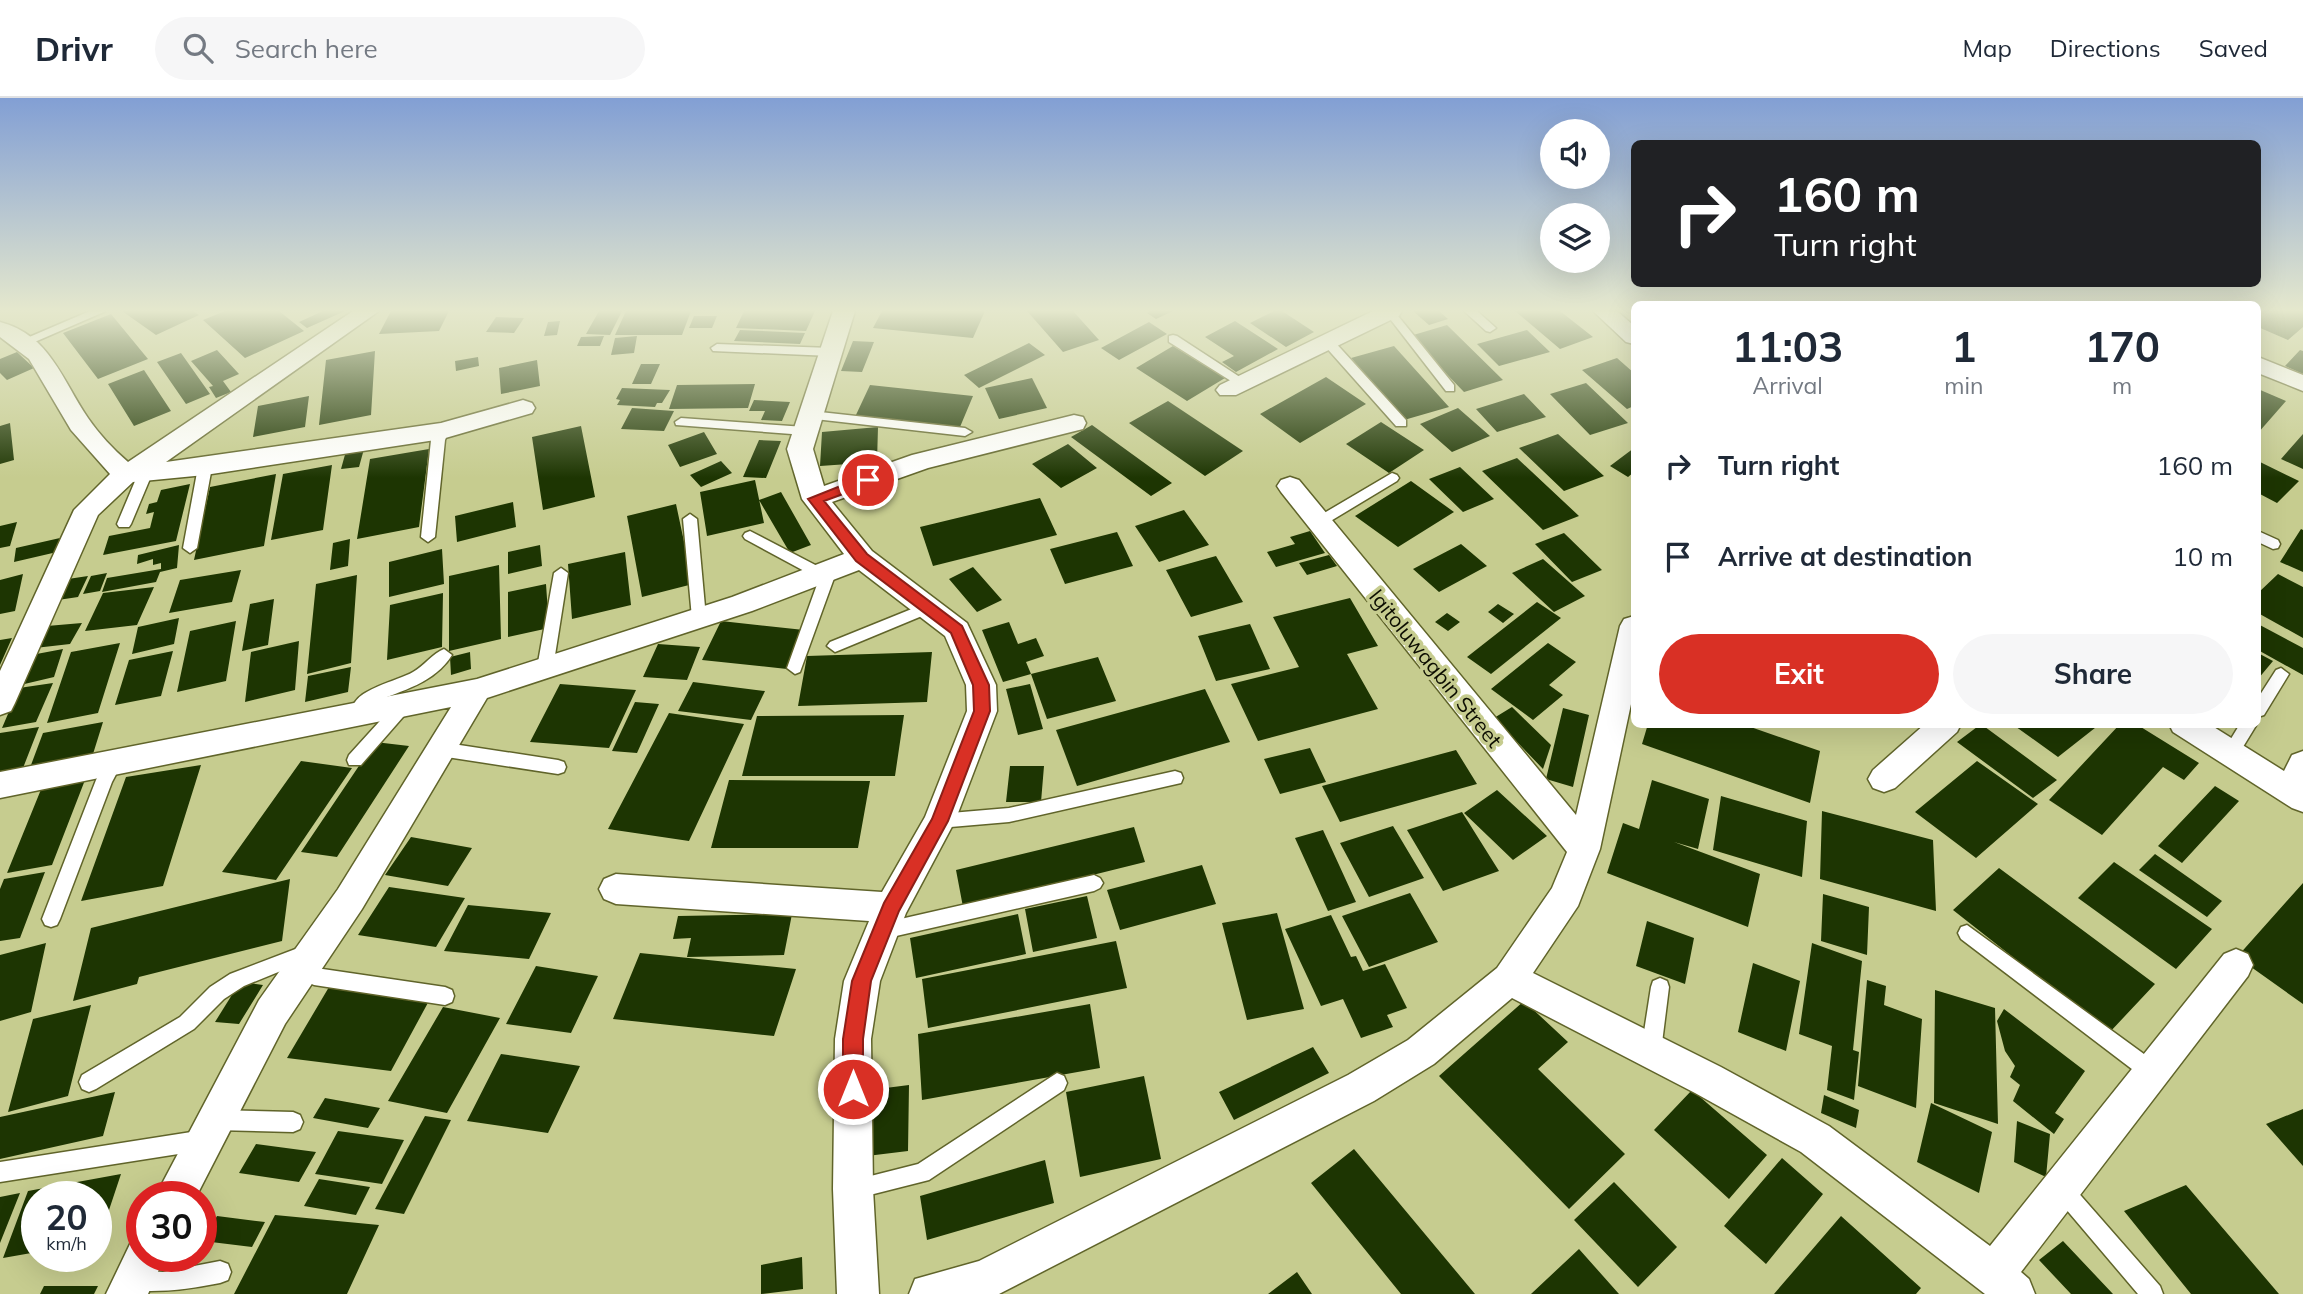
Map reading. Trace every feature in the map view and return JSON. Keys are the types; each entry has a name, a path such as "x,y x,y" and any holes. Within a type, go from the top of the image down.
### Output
{"street":[{"path":"46,367 75,419 135,474 205,467 442,430 523,408"},
{"path":"0,703 86,510 159,455 287,367"},
{"path":"826,367 800,449 815,499 862,558 957,630 981,685 982,711 939,821 887,920 862,981 853,1039 853,1189 858,1294"},
{"path":"1235,387 1277,367"},
{"path":"2264,367 2303,384"},
{"path":"815,499 920,461 1074,423"},
{"name":"Igitoluwagbin Street","path":"1290,485 1584,849"},
{"path":"0,785 477,690 699,618 862,558"},
{"path":"930,1294 988,1287 1371,1082 1421,1052 1509,979 1566,896 1584,849 1631,639"},
{"path":"183,1181 272,1012 350,899 477,690"},
{"path":"1884,779 1941,728"},
{"path":"2190,728 2229,755 2299,784"},
{"path":"616,889 887,920"},
{"path":"1509,979 1815,1139 2004,1284 2061,1188 2235,965"}],"lane":[{"path":"1209,367 1235,387"},
{"path":"1350,367 1401,423"},
{"path":"1433,367 1450,388"},
{"path":"681,422 808,423 965,432"},
{"path":"428,537 438,440 442,430"},
{"path":"190,548 205,467"},
{"path":"124,524 135,474"},
{"path":"1319,522 1392,478"},
{"path":"690,519 699,618"},
{"path":"750,536 825,572 795,668"},
{"path":"2261,538 2273,544"},
{"path":"545,668 561,573"},
{"path":"835,646 929,607"},
{"path":"360,714 362,704 368,698 432,671 444,655"},
{"path":"2261,706 2281,674"},
{"path":"355,760 404,705"},
{"path":"2229,755 2246,728"},
{"path":"440,749 558,767"},
{"path":"51,919 104,780 114,763"},
{"path":"939,821 1009,815 1175,778"},
{"path":"887,920 1094,883"},
{"path":"1967,933 2152,1072"},
{"path":"89,1082 187,1023 217,993 237,980 308,960 314,976 445,996"},
{"path":"1651,1051 1660,987"},
{"path":"853,1189 922,1173 1057,1083"},
{"path":"0,1172 209,1130 293,1122"},
{"path":"2061,1188 2152,1294"},
{"path":"135,1277 163,1283 220,1272"}],"building":[{"path":"0,367 34,368 7,380 0,373"},
{"path":"89,367 128,367 98,379"},
{"path":"160,367 191,367 210,394 186,404"},
{"path":"196,367 232,367 239,374 223,381 231,392 216,398 209,387 213,386"},
{"path":"325,367 374,367 371,415 319,425"},
{"path":"456,367 475,367 456,371"},
{"path":"538,367 540,386 501,394 499,368"},
{"path":"640,367 659,367 651,384 632,384"},
{"path":"843,367 864,367 862,372 841,371"},
{"path":"981,367 1021,367 979,388 964,375"},
{"path":"1207,367 1225,378 1187,401 1136,368"},
{"path":"1229,367 1245,367 1236,372"},
{"path":"1359,367 1413,367 1449,407 1404,420"},
{"path":"1440,367 1490,367 1503,380 1464,392"},
{"path":"1591,367 1627,367 1631,370 1631,407 1627,409 1582,370"},
{"path":"2287,367 2303,367 2303,374"},
{"path":"144,370 171,411 134,426 108,384"},
{"path":"1326,377 1366,404 1300,443 1260,414"},
{"path":"1032,378 1047,408 999,419 985,388"},
{"path":"1586,383 1628,423 1590,435 1550,394"},
{"path":"755,384 748,408 669,409 677,385"},
{"path":"870,385 973,396 960,427 855,417"},
{"path":"622,388 670,390 662,403 657,403 655,407 617,405 620,400 616,399"},
{"path":"2261,390 2286,401 2261,430"},
{"path":"1524,394 1546,417 1497,432 1476,409"},
{"path":"309,396 305,427 253,437 258,406"},
{"path":"754,400 790,402 782,421 761,420 765,411 749,411"},
{"path":"1168,401 1243,451 1205,476 1129,423"},
{"path":"632,408 674,411 664,431 621,429"},
{"path":"1458,408 1490,436 1452,452 1420,424"},
{"path":"1381,422 1424,450 1389,473 1346,444"},
{"path":"10,423 14,460 0,464 0,426"},
{"path":"1092,425 1172,483 1151,496 1071,437"},
{"path":"581,426 595,497 543,510 532,437"},
{"path":"878,427 877,462 820,466 822,432"},
{"path":"704,432 717,454 680,467 668,445"},
{"path":"1558,434 1604,476 1564,491 1519,448"},
{"path":"2303,434 2303,469 2281,459"},
{"path":"759,440 781,441 766,478 743,477"},
{"path":"1068,444 1097,468 1061,488 1032,464"},
{"path":"364,449 359,467 341,469 346,451"},
{"path":"429,449 419,527 357,539 370,459"},
{"path":"1631,450 1631,474 1628,477 1610,466"},
{"path":"1517,458 1579,516 1543,530 1482,471"},
{"path":"721,461 732,473 701,487 690,475"},
{"path":"2261,462 2299,481 2277,503 2261,495"},
{"path":"332,465 323,530 271,540 283,474"},
{"path":"1460,467 1494,499 1463,512 1429,479"},
{"path":"276,474 264,546 194,560 210,487"},
{"path":"755,480 764,523 707,536 700,492"},
{"path":"1411,481 1454,512 1398,547 1355,516"},
{"path":"190,484 176,541 103,555 109,536 150,528 154,512 146,514 149,504 157,502 161,490"},
{"path":"781,492 811,545 790,553 759,500"},
{"path":"1040,498 1057,535 933,566 920,527"},
{"path":"513,502 516,527 457,542 455,516"},
{"path":"676,504 693,584 642,597 627,516"},
{"path":"1184,510 1209,545 1159,562 1135,526"},
{"path":"17,522 10,546 0,548 0,526"},
{"path":"2301,529 2303,530 2303,572 2280,562"},
{"path":"1310,531 1325,553 1276,567 1267,552 1295,544 1290,537"},
{"path":"1117,532 1133,566 1065,584 1050,549"},
{"path":"1564,533 1602,570 1572,582 1535,544"},
{"path":"60,538 57,552 14,562 16,548"},
{"path":"350,539 348,566 330,570 333,543"},
{"path":"1461,544 1487,566 1439,592 1413,569"},
{"path":"179,545 177,568 160,572 156,582 102,592 107,578 161,569 161,563 153,565 153,559 137,564 138,555"},
{"path":"540,545 542,566 508,574 508,552"},
{"path":"442,549 444,584 389,597 389,562"},
{"path":"625,552 631,605 572,619 568,564"},
{"path":"1329,555 1337,566 1307,575 1299,563"},
{"path":"1216,556 1243,602 1191,617 1166,570"},
{"path":"1543,559 1585,596 1554,612 1512,573"},
{"path":"499,565 501,639 449,651 449,576"},
{"path":"973,567 1002,600 977,612 949,579"},
{"path":"241,570 232,602 169,613 180,580"},
{"path":"107,573 100,591 83,594 91,576"},
{"path":"23,574 15,611 0,614 0,580"},
{"path":"2278,574 2303,587 2303,638 2261,615 2261,590"},
{"path":"357,575 351,663 307,674 316,584"},
{"path":"88,576 78,597 58,600 68,579"},
{"path":"546,584 549,628 508,637 508,592"},
{"path":"154,587 137,625 85,631 103,593"},
{"path":"443,593 442,647 387,660 390,605"},
{"path":"1350,598 1378,646 1347,654 1378,709 1258,741 1231,684 1299,667 1273,617"},
{"path":"274,599 268,645 242,651 250,604"},
{"path":"1537,602 1561,618 1491,674 1467,657"},
{"path":"1498,604 1514,614 1503,623 1488,612"},
{"path":"1447,613 1460,622 1448,631 1435,622"},
{"path":"179,618 174,644 132,654 138,627"},
{"path":"236,621 226,681 177,692 190,631"},
{"path":"721,621 804,630 787,669 702,660"},
{"path":"1009,622 1018,644 1036,638 1044,656 1026,662 1031,674 1003,682 982,630"},
{"path":"82,623 70,644 35,648 47,626"},
{"path":"1250,624 1270,669 1216,681 1198,636"},
{"path":"2261,626 2303,648 2303,675 2261,652"},
{"path":"12,638 0,665 0,640"},
{"path":"299,641 295,690 245,702 251,652"},
{"path":"120,643 98,713 47,723 71,652"},
{"path":"1548,643 1576,662 1549,685 1563,695 1533,720 1491,689"},
{"path":"658,644 700,647 687,680 643,677"},
{"path":"63,649 54,677 16,686 26,656"},
{"path":"173,651 161,696 115,705 129,660"},
{"path":"470,652 471,669 451,675 450,657"},
{"path":"932,652 927,702 798,706 807,656"},
{"path":"2261,655 2273,661 2261,675"},
{"path":"1098,657 1116,701 1047,719 1031,674"},
{"path":"351,667 348,692 305,702 308,676"},
{"path":"693,682 765,691 751,720 678,711"},
{"path":"53,683 36,722 2,728 19,688"},
{"path":"560,684 636,690 609,748 530,742"},
{"path":"1030,684 1043,729 1018,735 1006,689"},
{"path":"1205,689 1230,742 1077,786 1056,730"},
{"path":"635,702 659,704 637,753 612,751"},
{"path":"1512,707 1551,745 1543,769 1494,718"},
{"path":"1563,708 1589,715 1573,787 1546,779"},
{"path":"669,713 744,724 689,841 608,829"},
{"path":"904,715 895,776 742,776 757,716"},
{"path":"103,722 93,754 31,765 43,733"},
{"path":"39,727 23,768 0,772 0,733"},
{"path":"1647,728 1754,728 1820,751 1810,803 1642,744"},
{"path":"1976,728 1986,728 2057,780 2033,798 1957,742"},
{"path":"2018,728 2095,728 2058,757"},
{"path":"2116,728 2142,728 2199,763 2184,780 2163,767 2102,835 2049,800"},
{"path":"375,742 409,746 337,857 301,852"},
{"path":"1310,748 1326,782 1280,794 1264,759"},
{"path":"1456,750 1477,784 1340,822 1322,786"},
{"path":"301,761 352,768 276,880 222,872"},
{"path":"1977,761 2038,804 1976,858 1915,812"},
{"path":"201,765 163,886 81,901 126,777"},
{"path":"1010,766 1044,766 1041,802 1006,802"},
{"path":"85,780 52,865 7,873 42,787"},
{"path":"729,780 870,781 858,848 711,848"},
{"path":"1652,780 1709,799 1698,849 1674,842 1760,874 1748,927 1607,873 1623,823 1639,829"},
{"path":"2215,786 2239,801 2182,863 2158,846"},
{"path":"1497,790 1547,836 1513,860 1464,813"},
{"path":"1721,796 1807,821 1802,877 1713,850"},
{"path":"1822,811 1933,840 1936,911 1820,879"},
{"path":"1462,812 1499,871 1443,891 1407,830"},
{"path":"1393,826 1424,878 1369,897 1340,843"},
{"path":"1134,827 1145,862 963,907 956,870"},
{"path":"1323,830 1356,902 1328,911 1295,838"},
{"path":"411,837 472,848 448,886 385,875"},
{"path":"2155,854 2222,901 2207,917 2139,870"},
{"path":"2114,862 2212,929 2176,969 2078,898"},
{"path":"1202,865 1216,904 1120,930 1107,890"},
{"path":"1999,868 2155,984 2109,1033 1953,910"},
{"path":"45,872 20,938 0,941 0,889 4,879"},
{"path":"290,879 282,941 139,977 137,984 73,1001 91,928"},
{"path":"2303,883 2303,1004 2237,957"},
{"path":"389,887 465,898 436,947 358,935"},
{"path":"1410,893 1438,942 1369,967 1342,916"},
{"path":"1823,894 1869,907 1867,955 1821,941"},
{"path":"1087,896 1097,938 1033,952 1025,909"},
{"path":"468,905 551,913 529,959 444,951"},
{"path":"1277,913 1304,1009 1247,1020 1222,923"},
{"path":"792,914 784,955 687,957 691,938 673,939 678,916"},
{"path":"1018,914 1026,954 916,978 910,938"},
{"path":"1331,915 1351,957 1356,956 1363,971 1385,964 1407,1008 1387,1015 1393,1027 1361,1038 1343,999 1321,1006 1285,929"},
{"path":"1647,921 1694,938 1685,984 1636,966"},
{"path":"1116,941 1127,988 928,1028 922,979"},
{"path":"46,943 31,1012 0,1021 0,955"},
{"path":"1812,943 1862,961 1853,1050 1859,1052 1854,1100 1827,1090 1832,1046 1799,1034"},
{"path":"640,953 796,969 774,1036 613,1019"},
{"path":"1753,963 1800,981 1786,1051 1738,1032"},
{"path":"536,966 598,976 571,1033 506,1024"},
{"path":"1867,980 1886,986 1884,1005 1922,1019 1916,1108 1858,1086"},
{"path":"240,982 263,985 239,1024 215,1022"},
{"path":"329,987 430,999 391,1071 287,1058"},
{"path":"1935,990 1995,1008 1998,1124 1934,1103"},
{"path":"1524,1001 1568,1042 1538,1069 1625,1154 1569,1209 1439,1076"},
{"path":"1090,1004 1100,1068 922,1100 918,1034"},
{"path":"91,1005 68,1096 8,1112 33,1019"},
{"path":"443,1007 500,1018 447,1113 388,1101"},
{"path":"2004,1009 2085,1071 2055,1113 2064,1119 2054,1134 2013,1101 2020,1085 2010,1077 2015,1066 2005,1051 1997,1021"},
{"path":"1313,1047 1329,1073 1234,1120 1219,1092"},
{"path":"501,1054 580,1066 548,1133 467,1121"},
{"path":"1144,1076 1161,1159 1080,1177 1066,1092"},
{"path":"909,1085 908,1151 867,1156 870,1090"},
{"path":"1692,1090 1767,1155 1729,1199 1654,1130"},
{"path":"115,1092 103,1136 0,1159 0,1117"},
{"path":"1824,1095 1859,1110 1856,1128 1821,1113"},
{"path":"325,1098 380,1108 368,1128 313,1118"},
{"path":"1931,1103 1992,1132 1979,1193 1917,1162"},
{"path":"2303,1109 2303,1166 2266,1124"},
{"path":"425,1116 451,1120 404,1214 375,1209"},
{"path":"2017,1121 2050,1134 2046,1177 2014,1162"},
{"path":"338,1131 404,1140 382,1184 315,1174"},
{"path":"256,1144 316,1152 299,1182 239,1173"},
{"path":"1354,1149 1475,1294 1401,1294 1311,1183"},
{"path":"1782,1158 1823,1194 1766,1264 1724,1226"},
{"path":"1045,1160 1054,1203 927,1240 920,1196"},
{"path":"121,1174 112,1201 112,1181 83,1181"},
{"path":"319,1179 370,1187 356,1215 304,1206"},
{"path":"1614,1182 1677,1247 1638,1287 1574,1220"},
{"path":"2186,1185 2279,1294 2191,1294 2124,1211"},
{"path":"20,1193 0,1243 0,1197"},
{"path":"21,1210 21,1255 3,1258"},
{"path":"275,1215 379,1225 347,1294 234,1294"},
{"path":"217,1216 265,1222 252,1247 217,1243"},
{"path":"1841,1216 1921,1288 1916,1294 1774,1294"},
{"path":"2063,1241 2113,1294 2071,1294 2039,1260"},
{"path":"1579,1249 1619,1294 1531,1294"},
{"path":"802,1257 803,1289 761,1294 761,1265"},
{"path":"1297,1272 1312,1294 1268,1294"},
{"path":"44,1286 98,1286 94,1294 40,1294"}],"route":[{"path":"853,1089 853,1039 862,981 891,908 939,821 982,711 981,685 971,656 957,630 862,558 815,499 868,480"}]}
